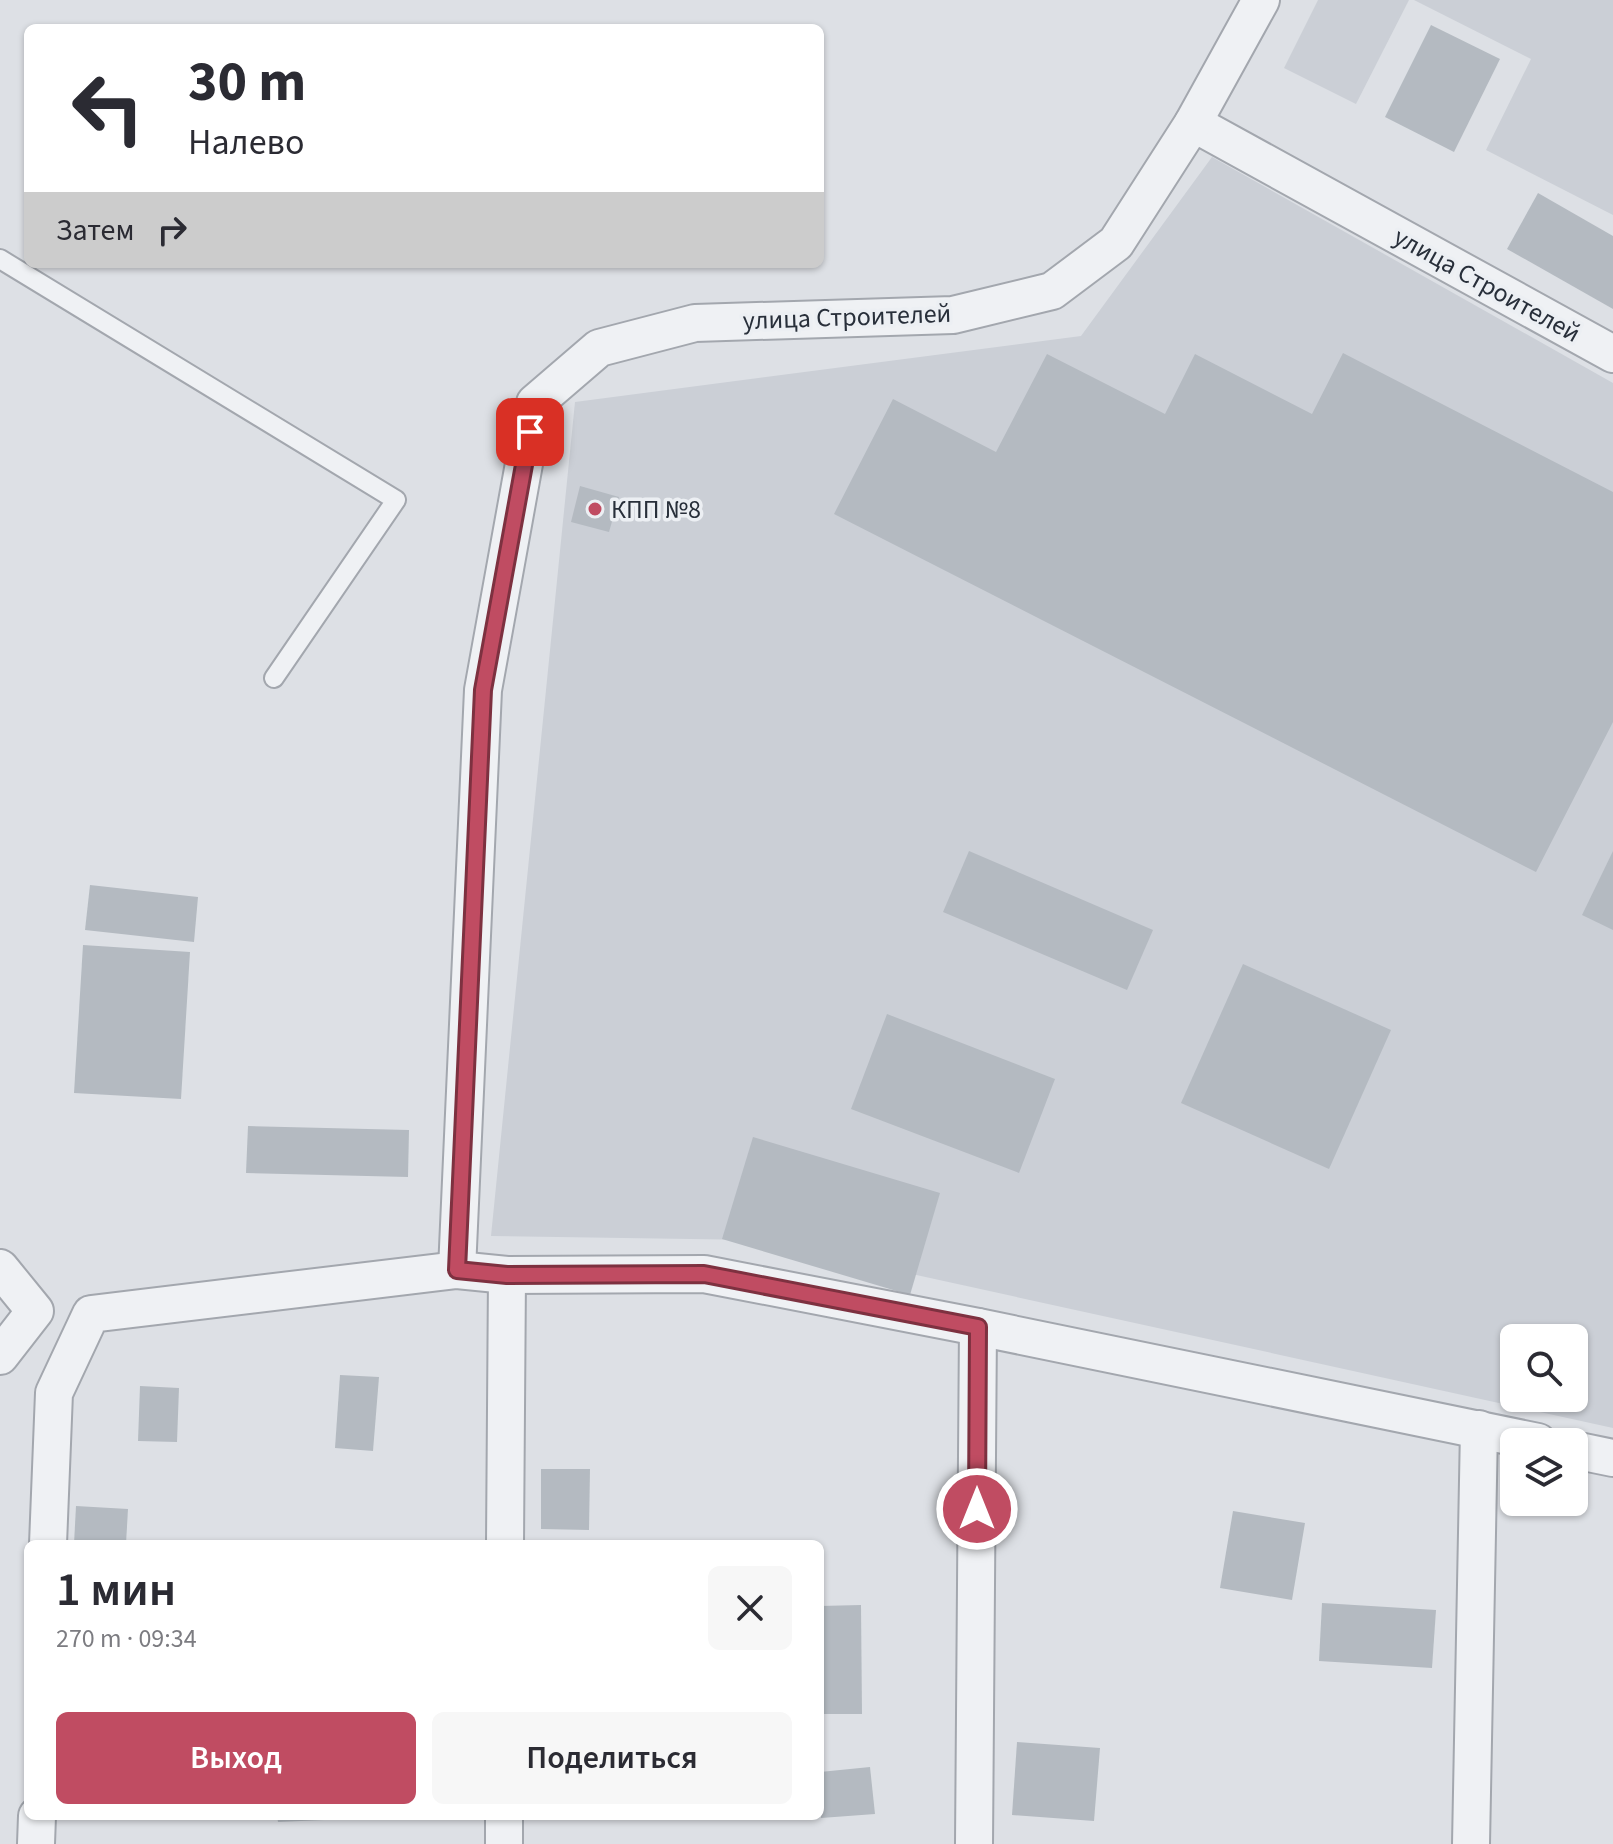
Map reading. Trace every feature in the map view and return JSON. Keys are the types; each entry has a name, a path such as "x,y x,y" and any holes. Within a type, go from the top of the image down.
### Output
{"street":[{"name":"улица Строителей","path":"457,1270 483,690 535,403 599,348 695,323 953,315 1052,291 1116,243 1193,123 1261,0"},
{"name":"улица Строителей","path":"1193,123 1613,354"},
{"path":"0,1268 35,1311 91,1314 457,1270 507,1275 704,1274 1500,1434"},
{"path":"505,1540 507,1275"},
{"path":"0,1356 35,1311"},
{"path":"48,1540 54,1393 91,1314"},
{"path":"974,1844 978,1327"},
{"path":"1471,1844 1479,1429"},
{"path":"1588,1453 1613,1458"},
{"path":"36,1844 37,1820"},
{"path":"504,1820 504,1844"}],"lane":[{"path":"0,259 396,500 274,678"}],"shaded area":[{"path":"1318,0 1409,0 1356,104 1284,68"},
{"path":"1414,0 1613,0 1613,215 1486,150 1531,59"},
{"path":"1212,157 1613,383 1613,1428 1540,1412 1588,1412 1588,1324 1500,1324 1500,1403 757,1240 491,1236 575,402 1081,336"}],"building":[{"path":"1431,25 1500,59 1454,152 1385,117"},
{"path":"1538,193 1613,236 1613,309 1507,249"},
{"path":"1343,353 1613,492 1613,722 1536,872 834,514 893,399 996,452 1047,354 1165,414 1195,354 1312,414"},
{"name":"КПП №8","path":"580,486 619,497 609,532 571,522"},
{"path":"969,851 1153,930 1127,990 943,912"},
{"path":"1613,851 1613,930 1582,915"},
{"path":"90,885 198,897 194,942 85,930"},
{"path":"83,945 190,952 181,1099 74,1093"},
{"path":"1243,964 1391,1030 1329,1169 1181,1103"},
{"path":"887,1014 1055,1079 1019,1173 851,1109"},
{"path":"248,1126 409,1130 408,1177 246,1173"},
{"path":"753,1137 940,1193 910,1295 722,1239"},
{"path":"340,1375 379,1377 373,1451 335,1448"},
{"path":"140,1386 179,1388 177,1442 138,1441"},
{"path":"541,1469 590,1469 589,1530 541,1529"},
{"path":"76,1506 128,1509 126,1540 74,1540"},
{"path":"1233,1511 1305,1523 1292,1600 1220,1588"},
{"path":"1322,1603 1436,1610 1432,1668 1319,1661"},
{"path":"861,1605 862,1714 824,1714 824,1606"},
{"path":"1017,1742 1100,1748 1094,1821 1012,1815"},
{"path":"870,1767 875,1814 824,1818 824,1772"},
{"path":"278,1820 324,1820 278,1822"}],"place":[{"name":"КПП №8","path":"595,509"}],"route":[{"path":"530,432 483,690 457,1270 507,1275 704,1274 978,1327 977,1509"}]}
